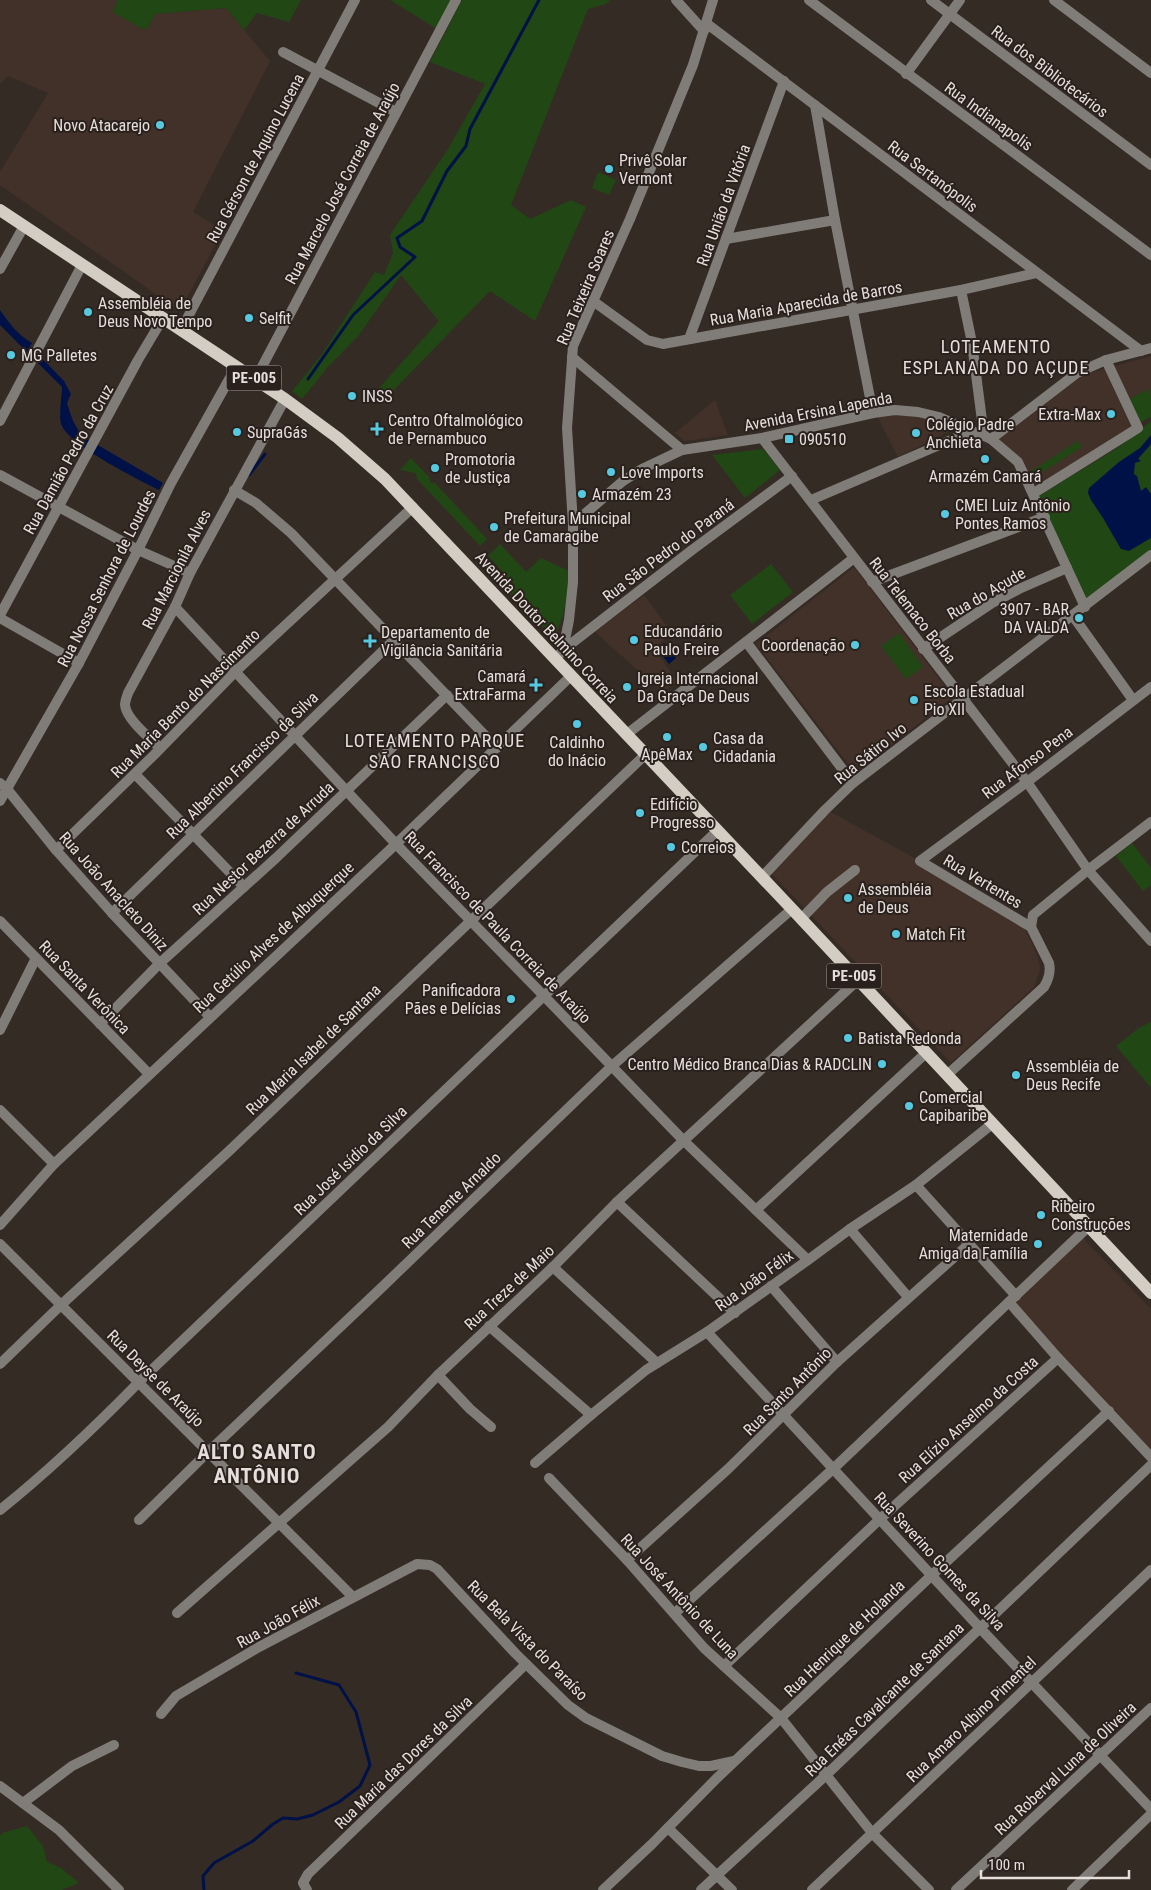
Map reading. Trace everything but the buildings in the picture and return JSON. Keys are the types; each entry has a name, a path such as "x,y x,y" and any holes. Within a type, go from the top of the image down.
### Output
{"main road":[{"name":"Avenida Doutor Belmino Correia","path":"0,210 285,399 359,454 559,654 571,676 718,830 1088,1227 1150,1289"}],"street":[{"name":"Rua Gérson de Aquino Lucena","path":"181,330 356,0"},
{"name":"Rua Marcelo José Correia de Araújo","path":"255,380 456,0"},
{"name":"Rua Sertanópolis","path":"676,0 705,27 815,105 1036,273 1146,350"},
{"name":"Rua Teixeira Soares","path":"559,654 571,608 573,524 566,428 573,346 630,219 693,65 713,0"},
{"name":"Rua Indianapolis","path":"809,0 1151,255"},
{"name":"Rua dos Bibliotecários","path":"931,0 1151,165"},
{"path":"906,74 960,0"},
{"path":"1054,0 1151,73"},
{"path":"283,52 396,112"},
{"name":"Rua União da Vitória","path":"689,339 784,82"},
{"path":"815,105 835,220 873,413"},
{"path":"726,239 835,220"},
{"path":"0,269 24,226"},
{"path":"0,421 82,265"},
{"name":"Rua Maria Aparecida de Barros","path":"593,301 647,340 663,344 961,290 1036,273"},
{"path":"961,290 988,437 1018,462 1034,493 1085,607"},
{"name":"Rua Damião Pedro da Cruz","path":"0,616 138,360 163,318"},
{"path":"988,437 1077,373 1106,360 1146,350"},
{"path":"572,357 682,450"},
{"path":"1034,493 1138,428 1106,360"},
{"name":"Rua Nossa Senhora de Lourdes","path":"0,801 3,786 79,663 171,483 236,367"},
{"name":"Rua Marcionila Alves","path":"160,748 128,714 125,704 128,693 175,607 190,573 234,490 285,399"},
{"name":"Avenida Ersina Lapenda","path":"573,524 623,481 642,469 682,450 762,438 873,413 895,410 918,412 938,417 988,437"},
{"path":"811,500 972,432"},
{"name":"Rua Telemaco Borba","path":"762,438 1027,782 1088,870 1151,941"},
{"path":"0,475 138,550 190,573"},
{"name":"Rua São Pedro do Paraná","path":"559,654 692,550 792,476"},
{"path":"234,490 274,517 337,579 497,748"},
{"name":"Rua Maria Bento do Nascimento","path":"56,850 236,671 413,507"},
{"path":"872,582 1045,517"},
{"name":"Rua Sátiro Ivo","path":"762,877 825,810 853,784 1151,556"},
{"path":"627,734 747,643 854,558"},
{"name":"Rua do Açude","path":"923,649 992,604 1019,589 1067,568"},
{"name":"Rua Francisco de Paula Correia de Araújo","path":"175,607 396,844 683,1140 808,1260"},
{"path":"0,616 79,663"},
{"path":"1073,616 1133,700"},
{"name":"Rua Albertino Francisco da Silva","path":"112,913 394,640"},
{"path":"747,643 853,784"},
{"name":"Rua Getúlio Alves de Albuquerque","path":"0,1225 54,1164 396,844 571,676"},
{"name":"Rua Afonso Pena","path":"920,861 1151,687"},
{"name":"Rua Nestor Bezerra de Arruda","path":"100,1024 160,963 244,887 447,695"},
{"name":"Rua Maria Isabel de Santana","path":"0,1364 62,1304 228,1152 646,754"},
{"path":"134,774 244,887"},
{"name":"Rua João Anacleto Diniz","path":"3,786 112,913 210,1017"},
{"path":"946,1075 1044,987 1047,982 1050,969 1049,963 1031,927 1033,915 1151,822"},
{"name":"Rua José Isídio da Silva","path":"0,1510 61,1459 139,1382 718,830"},
{"name":"Rua Vertentes","path":"920,861 1031,927"},
{"path":"801,919 827,892 855,870"},
{"name":"Rua Tenente Arnaldo","path":"139,1520 612,1066 792,909"},
{"name":"Rua Santa Verônica","path":"0,921 149,1074"},
{"path":"0,1030 36,958"},
{"name":"Rua Treze de Maio","path":"177,1613 388,1427 438,1375 553,1267 683,1140 858,980"},
{"path":"756,1210 926,1053"},
{"path":"0,1110 54,1164"},
{"name":"Rua João Félix","path":"535,1463 591,1415 657,1364 708,1332 850,1229 916,1185 992,1124"},
{"path":"916,1185 969,1244 1058,1358 1151,1456"},
{"path":"618,1202 735,1313"},
{"path":"675,1613 834,1468 1088,1227"},
{"path":"850,1229 908,1297"},
{"name":"Rua Deyse de Araújo","path":"0,1244 353,1597"},
{"name":"Rua Santo Antônio","path":"627,1560 728,1469 837,1362 969,1244"},
{"path":"553,1267 657,1364"},
{"path":"771,1286 837,1362"},
{"path":"489,1326 591,1415"},
{"name":"Rua Severino Gomes da Silva","path":"708,1332 783,1416 834,1468 980,1628 1151,1809"},
{"name":"Rua Elízio Anselmo da Costa","path":"724,1666 880,1520 1058,1358"},
{"path":"438,1375 470,1409 491,1427"},
{"name":"Rua Henrique de Holanda","path":"603,1890 735,1761 1109,1411"},
{"name":"Rua Enéas Cavalcante de Santana","path":"700,1890 825,1776 1151,1465"},
{"name":"Rua José Antônio de Luna","path":"549,1478 627,1560 704,1648 781,1718 825,1776 873,1834 929,1890"},
{"name":"Rua João Félix","path":"161,1714 176,1696 259,1647 417,1564"},
{"name":"Rua Bela Vista do Paraíso","path":"417,1564 430,1565 437,1569 526,1664 568,1705 586,1718 662,1756 699,1766 711,1766 735,1761"},
{"name":"Rua Amaro Albino Pimentel","path":"812,1890 1151,1570"},
{"name":"Rua Maria das Dores da Silva","path":"305,1886 308,1874 526,1664"},
{"name":"Rua Roberval Luna de Oliveira","path":"956,1890 1151,1708"},
{"path":"23,1803 72,1766 114,1745"},
{"path":"0,1786 59,1830 119,1890"},
{"path":"1072,1890 1151,1814"},
{"path":"668,1828 732,1890"}],"shaded area":[{"path":"0,0 118,0 114,12 144,30 149,26 155,14 226,8 270,61 193,212 223,230 180,311 0,185 0,172 48,93 8,76 0,84"},
{"path":"0,310 10,324 32,343 30,346 64,381 71,394 67,403 68,408 73,421 84,437 163,483 159,490 91,452 68,434 61,423 62,387 0,325"},
{"path":"1151,356 1151,416 1035,488 999,439 1083,375"},
{"path":"715,400 728,435 685,441 675,433"},
{"name":"Colégio Padre Anchieta","path":"900,413 945,423 950,431 898,457 877,416"},
{"path":"1151,435 1151,444 1138,459 1141,461 1135,463 1134,474 1137,476 1141,491 1146,487 1151,494 1151,538 1129,551 1121,549 1088,493 1089,488 1119,462 1140,448"},
{"path":"854,567 953,697 855,773 756,644"},
{"name":"Educandário Paulo Freire","path":"644,595 672,633 654,648 677,681 662,693 595,632"},
{"path":"664,643 676,658 669,664 657,649"},
{"path":"829,811 920,861 1020,921 1032,943 1040,969 1034,987 951,1063 771,873"},
{"path":"1082,1237 1151,1309 1151,1454 1015,1304"}],"green space":[{"path":"118,0 301,0 289,22 257,13 244,30 226,8 155,14 149,26 144,30 113,12"},
{"path":"390,0 451,0 437,29"},
{"path":"462,0 610,0 606,4 588,9 511,205 530,219 571,200 586,207 535,321 490,291 387,397 379,388 439,321 401,275 359,335 327,368 302,399 292,391 320,357 375,272 384,275 393,253 390,235 448,149 485,84 430,62"},
{"path":"598,172 616,180 609,195 592,188"},
{"path":"1148,389 1151,395 1151,417 1140,422 1128,400"},
{"path":"1151,421 1151,552 1087,601 1039,496 1119,447"},
{"path":"1078,441 1082,447 1035,477 1031,471"},
{"path":"763,449 780,470 745,498 712,455"},
{"path":"411,458 430,478 432,484 434,482 487,539 480,546 416,478 415,473 400,470"},
{"path":"500,544 526,572 541,558 569,571 564,612 555,634 550,634 507,591 514,584 488,556"},
{"path":"771,564 793,592 752,624 730,595"},
{"path":"899,633 923,667 906,679 881,646"},
{"path":"1132,843 1151,868 1151,885 1143,891 1116,856"},
{"path":"1151,1022 1151,1088 1116,1046 1139,1028"},
{"path":"27,1826 43,1846 47,1862 61,1868 79,1883 62,1890 0,1890 0,1836 2,1833"}],"waterway":[{"path":"308,379 353,315 415,257 400,247 397,238 422,221 447,171 466,146 470,129 539,0"},
{"path":"249,475 265,454"},
{"path":"204,1890 203,1876 214,1863 253,1841 283,1818 297,1819 313,1815 339,1802 360,1786 370,1765 356,1712 339,1685 296,1673"}],"place":[{"name":"Novo Atacarejo","path":"160,125"},
{"name":"Privê Solar Vermont","path":"609,169"},
{"name":"Assembléia de Deus Novo Tempo","path":"88,312"},
{"name":"Selfit","path":"249,318"},
{"name":"MG Palletes","path":"11,355"},
{"name":"INSS","path":"352,396"},
{"name":"Extra-Max","path":"1111,414"},
{"name":"Centro Oftalmológico de Pernambuco","path":"377,429"},
{"name":"SupraGás","path":"237,432"},
{"name":"Colégio Padre Anchieta","path":"916,433"},
{"name":"090510","path":"789,439"},
{"name":"Armazém Camará","path":"985,459"},
{"name":"Promotoria de Justiça","path":"435,468"},
{"name":"Love Imports","path":"611,472"},
{"name":"Armazém 23","path":"582,494"},
{"name":"CMEI Luiz Antônio Pontes Ramos","path":"945,514"},
{"name":"Prefeitura Municipal de Camaragibe","path":"494,527"},
{"name":"3907 - BAR DA VALDA","path":"1079,618"},
{"name":"Educandário Paulo Freire","path":"634,640"},
{"name":"Departamento de Vigilância Sanitária","path":"370,641"},
{"name":"Coordenação","path":"855,645"},
{"name":"Camará ExtraFarma","path":"536,685"},
{"name":"Igreja Internacional Da Graça De Deus","path":"627,687"},
{"name":"Escola Estadual Pio XII","path":"914,700"},
{"name":"Caldinho do Inácio","path":"577,724"},
{"name":"ApêMax","path":"667,737"},
{"name":"Casa da Cidadania","path":"703,747"},
{"name":"Edifício Progresso","path":"640,813"},
{"name":"Correios","path":"671,847"},
{"name":"Assembléia de Deus","path":"848,898"},
{"name":"Match Fit","path":"896,934"},
{"name":"Panificadora Pães e Delícias","path":"511,999"},
{"name":"Batista Redonda","path":"848,1038"},
{"name":"Centro Médico Branca Dias & RADCLIN","path":"882,1064"},
{"name":"Assembléia de Deus Recife","path":"1016,1075"},
{"name":"Comercial Capibaribe","path":"909,1106"},
{"name":"Ribeiro Construções","path":"1041,1215"},
{"name":"Maternidade Amiga da Família","path":"1038,1244"}],"district":[{"name":"LOTEAMENTO ESPLANADA DO AÇUDE","path":"996,357"},
{"name":"LOTEAMENTO PARQUE SÃO FRANCISCO","path":"435,751"},
{"name":"ALTO SANTO ANTÔNIO","path":"257,1464"}]}
